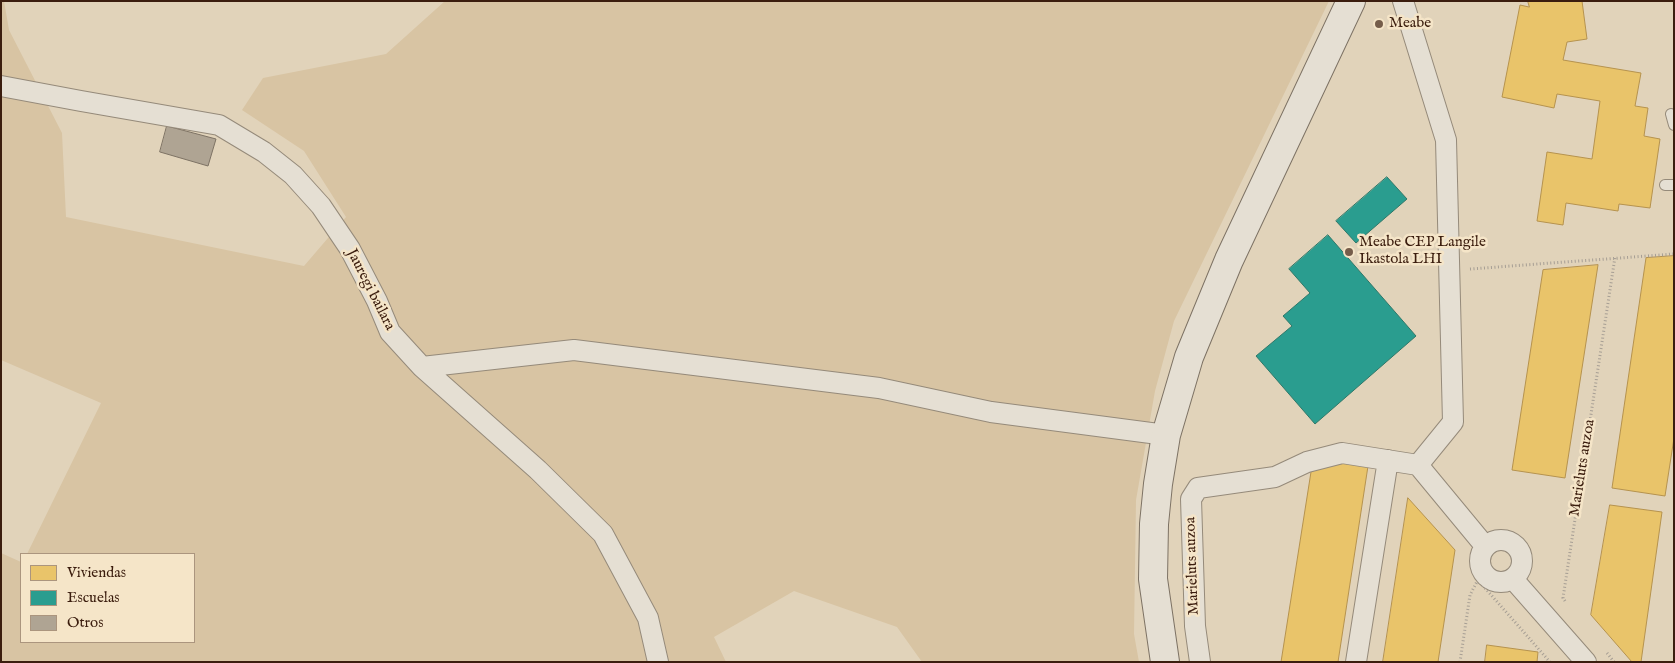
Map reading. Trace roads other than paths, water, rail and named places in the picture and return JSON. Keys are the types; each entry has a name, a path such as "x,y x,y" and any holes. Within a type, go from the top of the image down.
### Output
{"main road":[{"path":"1165,662 1153,579 1154,524 1166,435 1189,357 1226,269 1351,1"}],"street":[{"path":"1403,1 1446,140 1453,422 1418,465 1485,546"},
{"name":"Jauregi bailara","path":"1,86 81,102 219,125 264,152 293,175 321,206 350,249 377,301 390,332 422,367 538,470 603,534 648,618 658,662"},
{"path":"422,367 574,350 879,388 991,412 1166,435"},
{"name":"Marieluts auzoa","path":"1200,662 1195,626 1191,499 1198,488 1275,476 1307,462 1342,453 1418,465"},
{"path":"1356,662 1388,460"},
{"path":"1503,539 1509,541 1519,550 1521,568 1513,579 1499,582 1480,576 1479,558 1485,546 1490,542 1503,539"},
{"path":"1513,579 1586,662"}],"lane":[{"path":"1671,114 1674,125"}],"place":[{"name":"Meabe","path":"1379,24"},
{"name":"Meabe CEP Langile Ikastola LHI","path":"1349,252"}]}
